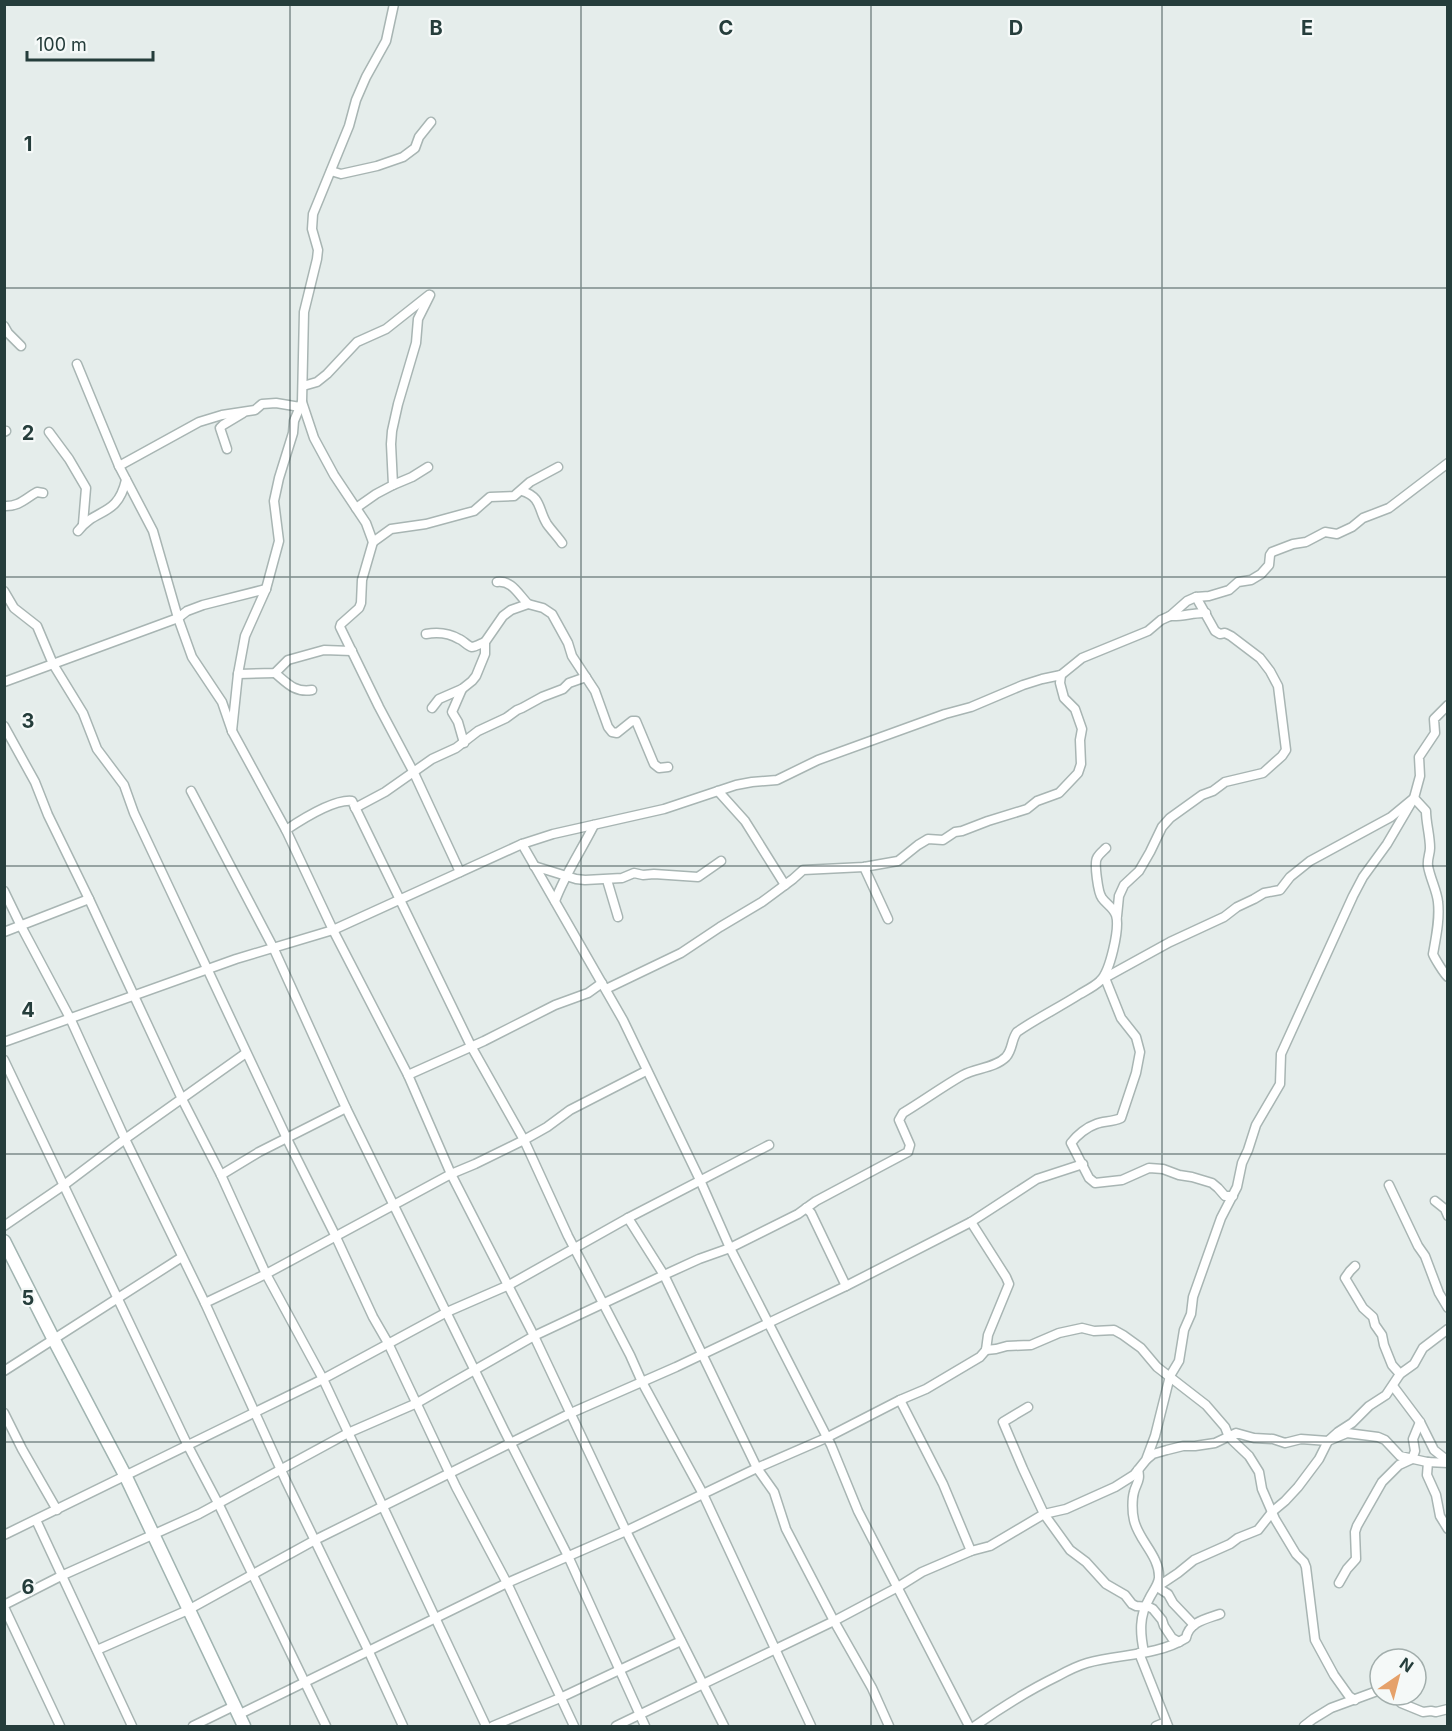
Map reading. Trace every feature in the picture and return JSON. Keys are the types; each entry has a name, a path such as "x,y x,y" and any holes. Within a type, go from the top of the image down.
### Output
{"street":[{"path":"232,731 245,636 266,589 279,541 274,501 293,433 294,421 301,404 304,312 318,250 312,221 316,205 350,126 356,100 386,41 394,4"},
{"path":"331,171 341,174 404,157 415,148 419,137 431,122"},
{"path":"303,386 317,382 357,342 386,329 430,295 418,319 416,343 392,431 390,444 393,485"},
{"path":"4,326 21,346"},
{"path":"77,364 126,480 128,492 153,531 178,618 192,657 222,702 232,731 286,830 333,930 408,1075 451,1174 534,1336 626,1531 724,1726"},
{"path":"119,466 199,422 222,415 255,410 259,405 268,403 301,404"},
{"path":"301,404 314,438 334,476 366,524 372,542 362,580 361,603 359,608 340,626 414,773 460,872"},
{"path":"227,449 220,428 243,413"},
{"path":"49,432 69,459 86,488 81,527 115,504 128,492"},
{"path":"4,1042 206,969 333,930 522,844 553,834 664,809 752,782 777,780 818,760 936,717 971,707 1042,679 1061,675 1082,658 1121,640 1148,631 1187,601 1229,590 1238,582 1251,580 1269,565 1271,553 1278,549 1306,542 1328,531 1337,534 1352,527 1363,518 1389,508 1448,463"},
{"path":"356,508 376,494 428,467"},
{"path":"372,542 392,529 426,524 474,511 490,497 514,496 531,482 558,467"},
{"path":"522,491 537,500 547,523 562,543"},
{"path":"4,506 22,503 37,492 43,493"},
{"path":"497,582 507,582 528,604 543,608 552,614 568,643 572,656 594,691 612,732 616,733 632,721 636,721 654,764 659,768 669,767"},
{"path":"4,682 178,618 192,609 266,589"},
{"path":"4,591 14,608 36,626 53,664 82,713 97,749 124,784 134,813 286,1138 450,1473 507,1583 574,1726"},
{"path":"1206,612 1209,596"},
{"path":"1196,597 1215,631 1231,636 1260,658 1270,671 1278,686 1286,750 1263,773 1225,782 1170,818 1162,827 1139,872 1124,885 1119,896 1117,933 1103,979 1121,1018 1136,1037 1140,1052 1136,1073 1121,1118 1096,1124 1071,1143 1089,1178 1095,1183 1122,1180 1149,1168 1163,1169 1212,1184 1225,1196 1233,1196"},
{"path":"432,708 439,699 462,689 476,676 485,654 485,642 503,616 511,610 528,604"},
{"path":"1170,616 1182,617 1206,612"},
{"path":"426,634 446,634 459,638 471,646 485,642"},
{"path":"275,673 288,660 324,650 352,651"},
{"path":"238,674 275,673 296,689 303,692 312,690"},
{"path":"408,1075 555,1005 681,953 762,902 805,869 864,867 898,861 924,841 933,838 943,840 955,832 1027,809 1037,801 1059,793 1078,773 1081,764 1082,729 1075,709 1064,698 1061,690 1061,675"},
{"path":"355,808 414,773 432,759 464,743 478,731 542,697 563,689 569,683 586,677"},
{"path":"462,689 452,712 464,743"},
{"path":"1146,1460 1161,1417 1170,1376 1179,1361 1193,1297 1221,1218 1237,1187 1242,1163 1256,1125 1280,1084 1281,1054 1363,877 1387,844 1414,798 1420,776 1419,757 1435,733 1434,719 1448,705"},
{"path":"4,726 35,782 48,815 182,1100 221,1175 266,1274 323,1379 486,1726"},
{"path":"191,791 273,947 346,1108 474,1371 568,1556 645,1726"},
{"path":"718,791 745,821 785,885"},
{"path":"1414,798 1426,811 1425,823 1430,846 1429,869 1438,902 1433,954 1434,959 1440,963 1445,975 1448,976"},
{"path":"60,1726 4,1606 61,1576 199,1514 348,1433 417,1404 534,1336 699,1259 730,1248 798,1214 908,1152 910,1145 899,1120 903,1113 964,1075 1000,1062 1012,1047 1017,1032 1103,979 1170,942 1224,916 1264,893 1280,890 1290,877 1310,861 1391,817 1414,798"},
{"path":"286,830 302,819 344,800 352,801 471,1046 524,1140 603,1305 703,1494 811,1726"},
{"path":"298,856 295,832 302,819"},
{"path":"555,901 566,875 594,825"},
{"path":"522,844 623,1020 730,1248 835,1455 858,1511 969,1726"},
{"path":"1106,848 1095,862 1097,886 1102,899 1113,909 1117,918"},
{"path":"534,866 576,879 607,880 622,878 634,873 698,877 721,861"},
{"path":"864,867 888,919"},
{"path":"607,880 618,918"},
{"path":"4,891 70,1018 403,1726"},
{"path":"4,932 89,899"},
{"path":"4,1227 246,1053"},
{"path":"4,1060 188,1446 219,1503 326,1726"},
{"path":"205,1303 266,1274 451,1174 524,1140 570,1110 646,1071"},
{"path":"221,1175 286,1138 346,1108"},
{"path":"4,1535 323,1379 447,1312 508,1285 628,1218 769,1145"},
{"path":"97,1650 188,1610 315,1540 570,1413 642,1382 846,1286 971,1222 1037,1179 1083,1164"},
{"path":"1389,1185 1448,1308"},
{"path":"1435,1201 1445,1209 1448,1216"},
{"path":"806,1208 811,1213 846,1286"},
{"path":"628,1218 664,1275 757,1468 774,1492 786,1529 872,1688 890,1726"},
{"path":"193,1726 239,1716 507,1583 626,1531 757,1468 826,1438 926,1389 977,1360 986,1350 988,1335 1009,1284 971,1222"},
{"path":"4,1241 126,1477 239,1716"},
{"path":"4,1371 182,1257"},
{"path":"1355,1266 1345,1278 1363,1308 1373,1317 1375,1325 1383,1335 1384,1345 1392,1365 1400,1374"},
{"path":"986,1350 1007,1346 1031,1346 1059,1333 1082,1328 1114,1330 1135,1343 1153,1363 1206,1405 1226,1426 1259,1472 1262,1489 1275,1519 1296,1554 1304,1562 1315,1640 1350,1700"},
{"path":"1156,1587 1194,1560 1258,1530 1273,1511 1298,1487 1319,1459 1328,1441 1352,1423 1369,1406 1386,1395 1400,1374 1414,1364 1420,1352 1430,1341 1448,1329"},
{"path":"1394,1386 1420,1422 1434,1450 1448,1462"},
{"path":"900,1400 943,1484 971,1551"},
{"path":"1029,1407 1003,1422 1044,1514 1070,1550 1086,1562 1106,1584 1125,1595 1134,1605 1153,1609 1175,1641"},
{"path":"4,1413 57,1510"},
{"path":"1339,1583 1356,1559 1355,1532 1357,1526 1382,1482 1395,1469 1412,1459 1415,1451 1413,1439 1420,1422"},
{"path":"616,1726 834,1621 922,1572 971,1551 990,1546 1044,1514 1066,1509 1115,1487 1134,1475 1153,1454 1183,1446 1215,1443 1232,1435 1273,1439 1285,1443 1302,1439 1328,1441 1347,1434 1378,1437 1385,1440 1400,1456 1428,1462 1448,1462"},
{"path":"1428,1462 1427,1475 1436,1495 1440,1516 1448,1529"},
{"path":"1138,1470 1139,1482 1133,1494 1134,1521 1155,1561 1159,1574 1159,1582 1145,1606 1140,1633 1141,1653 1167,1724 1156,1726"},
{"path":"36,1520 132,1726"},
{"path":"1156,1587 1168,1594 1178,1609 1194,1625"},
{"path":"975,1726 1011,1701 1084,1664 1141,1653 1186,1638 1187,1632 1194,1625 1220,1614"},
{"path":"493,1726 560,1698 681,1641"},
{"path":"1307,1726 1326,1711 1368,1694"},
{"path":"1411,1707 1423,1712 1448,1709"}]}
